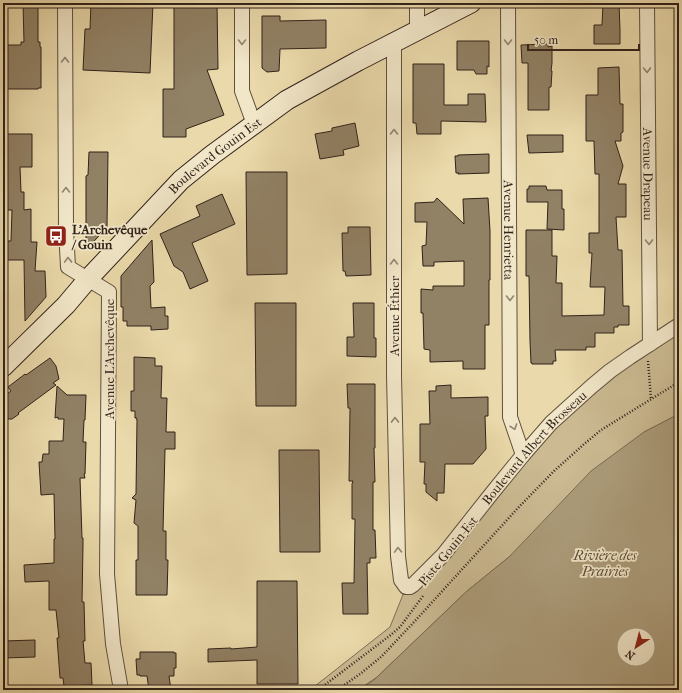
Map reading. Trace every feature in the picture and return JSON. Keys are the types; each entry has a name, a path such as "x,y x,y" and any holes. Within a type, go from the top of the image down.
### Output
{"street":[{"name":"Avenue L'Archevêque","path":"65,3 66,221 68,267 109,292 107,574 113,644 121,690"},
{"path":"242,3 242,91 254,124"},
{"path":"417,3 417,30"},
{"name":"Boulevard Gouin Est","path":"3,367 66,305 88,279 181,180 212,155 293,97 417,30 471,3"},
{"name":"Avenue Henrietta","path":"508,3 510,417 523,455"},
{"name":"Avenue Drapeau","path":"647,3 650,344"},
{"name":"Avenue Éthier","path":"394,43 394,383 398,556 401,580 406,587"},
{"name":"Boulevard Albert-Brosseau","path":"406,587 413,585 443,555 523,455 551,423 592,386 630,357 679,325"}],"path":[{"path":"642,365 648,361 651,399"},
{"path":"337,690 381,657 516,509 554,471 602,430 679,382"},
{"name":"Piste Gouin-Est","path":"318,690 400,627 424,596"}],"shaded area":[{"path":"679,324 679,414 644,432 509,557 467,591 377,677 358,690 310,690 390,627 406,587 574,402"}],"water":[{"name":"Rivière des Prairies","path":"679,414 679,690 359,690 374,680 467,591 509,557 591,471 644,432"}],"building":[{"path":"23,3 38,3 38,42 40,42 41,47 41,88 7,89 7,74 5,74 5,45 21,45 21,42 24,42"},
{"path":"91,3 153,3 150,73 83,70 85,29 90,29"},
{"path":"174,3 217,4 218,69 207,70 224,115 186,129 186,137 163,137 163,89 174,89"},
{"path":"603,3 619,3 620,44 594,44 594,25 602,25"},
{"path":"262,16 280,16 280,21 326,20 326,48 280,49 279,71 267,72 262,68"},
{"path":"457,41 489,41 489,67 487,66 487,74 476,74 474,70 457,70"},
{"path":"548,44 548,47 552,46 549,110 528,110 528,63 522,63 521,45"},
{"path":"413,64 444,64 444,105 468,105 468,94 485,94 486,122 441,121 441,134 417,134 416,123 413,123"},
{"path":"619,67 620,104 623,104 623,132 621,133 621,141 615,141 623,166 618,184 626,184 626,217 616,217 618,250 622,250 623,306 629,306 629,325 618,325 618,327 614,327 614,333 595,333 595,347 586,347 586,350 555,350 556,361 553,361 553,364 532,364 530,341 529,276 526,276 526,230 552,230 552,256 557,256 556,283 562,283 562,316 604,315 605,287 590,287 592,253 589,253 589,233 599,233 599,174 595,174 594,141 586,141 586,95 598,95 598,68"},
{"path":"355,123 359,146 343,150 344,155 320,159 315,134 332,131 332,128"},
{"path":"4,134 32,134 32,167 20,167 21,192 24,192 24,210 31,209 31,242 37,242 35,271 45,271 46,297 25,321 24,260 4,260 4,241 11,241 12,210 3,210"},
{"path":"527,135 563,135 563,152 529,153"},
{"path":"89,152 108,152 107,227 86,250 86,176 88,175"},
{"path":"489,154 489,173 456,173 455,156"},
{"path":"246,172 287,172 287,274 247,275"},
{"path":"529,186 546,186 547,190 562,190 564,230 547,229 548,202 527,202 527,189 529,189"},
{"path":"222,194 235,224 192,243 208,281 190,289 183,272 174,266 160,234 200,216 196,206"},
{"path":"437,198 464,224 463,199 488,198 490,280 489,325 485,325 485,369 463,369 463,361 430,362 430,350 424,349 421,289 433,290 433,286 464,286 464,261 434,262 434,266 423,266 422,246 426,245 427,222 415,222 415,203 434,202"},
{"path":"348,227 370,227 371,275 346,276 345,271 343,271 342,233 348,233"},
{"path":"152,240 154,282 150,286 151,308 165,307 165,316 168,316 168,329 151,330 151,326 127,326 127,321 123,321 123,307 121,307 121,276"},
{"path":"255,303 296,303 296,406 256,406"},
{"path":"353,303 374,303 374,338 376,338 376,357 347,356 347,337 354,337"},
{"path":"134,357 155,358 155,366 162,366 161,398 167,398 166,432 175,432 175,449 165,449 163,531 166,531 166,560 168,560 167,595 136,595 138,526 134,523 136,500 132,498 136,494 137,419 136,417 135,418 135,411 131,411 131,391 134,391"},
{"path":"50,358 56,366 59,379 53,383 56,385 12,419 3,419 3,397 11,391 8,387"},
{"path":"347,384 375,384 375,482 373,482 373,530 375,530 376,558 370,558 370,563 367,563 368,614 343,614 342,583 354,583 355,519 352,519 353,481 349,481 350,408 348,408"},
{"path":"451,385 451,398 488,397 488,416 485,416 486,449 473,464 445,464 444,493 437,493 437,501 426,492 426,484 424,484 425,462 420,462 420,424 430,424 429,391 436,391 436,386"},
{"path":"57,386 67,395 86,395 83,442 86,442 85,478 80,478 83,538 82,602 84,602 85,641 83,641 85,663 91,663 92,685 64,686 63,678 60,678 57,638 59,638 56,610 49,610 49,581 25,582 24,565 54,563 54,494 41,495 39,462 42,462 43,454 49,454 49,441 63,441 64,419 58,419 58,417 55,418"},
{"path":"279,450 319,450 320,552 280,552"},
{"path":"257,581 297,581 298,684 257,684 257,660 208,662 208,649 257,647"},
{"path":"35,640 35,657 3,658 3,641"},
{"path":"140,652 176,653 176,668 174,668 174,676 169,676 171,690 149,690 147,676 137,675 136,659 140,659"}],"place":[{"name":"L'Archevêque / Gouin","path":"56,236"}]}
